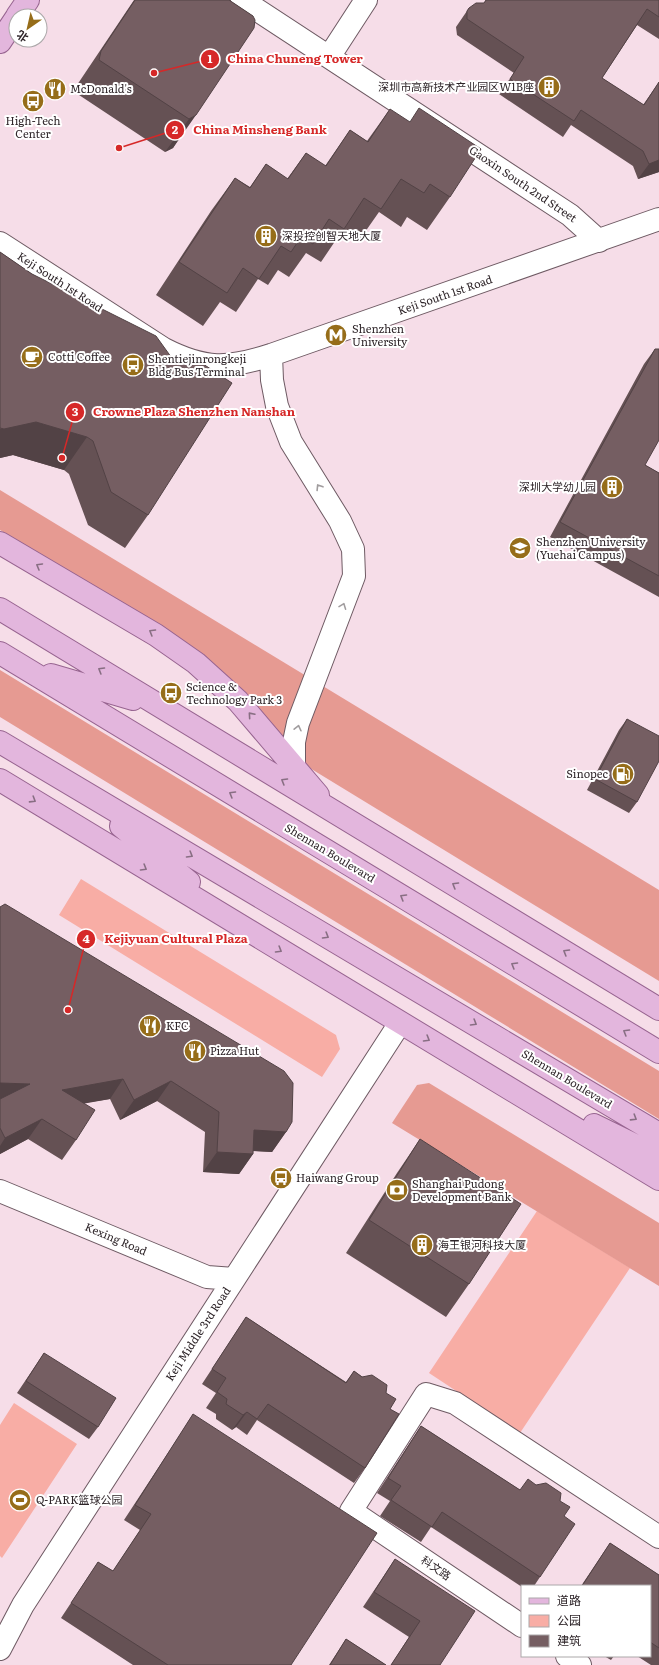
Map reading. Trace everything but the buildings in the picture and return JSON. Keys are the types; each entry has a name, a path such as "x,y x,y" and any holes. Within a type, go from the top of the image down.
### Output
{"main road":[{"path":"0,42 8,30"},
{"path":"0,543 156,635 196,663 238,701 330,810"},
{"path":"0,609 659,1009"},
{"name":"Shennan Boulevard","path":"0,653 659,1052"},
{"path":"20,666 162,708"},
{"name":"Shennan Boulevard","path":"0,742 659,1134"},
{"path":"62,779 252,933"},
{"path":"0,780 659,1179"},
{"path":"592,968 659,1018"},
{"path":"467,1063 659,1156"}],"street":[{"name":"Gaoxin South 2nd Street","path":"242,0 570,215 599,241"},
{"path":"329,57 366,0"},
{"name":"Keji South 1st Road","path":"0,243 164,349 183,359 207,365 229,366 271,355 659,219"},
{"path":"271,355 272,380 277,406 291,442 340,521 353,549 354,576 298,723 294,742 294,766"},
{"name":"Keji Middle 3rd Road","path":"0,1649 22,1605 400,1023"},
{"name":"Kexing Road","path":"0,1191 207,1277 234,1279"},
{"name":"科文路","path":"521,1625 351,1511 426,1394 454,1403 659,1537"},
{"path":"568,1657 580,1665"}],"green space":[{"path":"81,879 336,1035 340,1049 322,1077 59,915"},
{"path":"537,1211 630,1268 520,1433 429,1373"},
{"name":"Q-PARK篮球公园","path":"14,1403 77,1444 2,1558 0,1556 0,1425"}],"shaded area":[{"path":"0,490 659,890 659,981 295,759 135,612 0,530"},
{"path":"0,670 659,1071 659,1119 0,717"},
{"path":"429,1083 659,1223 659,1286 392,1123 417,1085"}],"place":[{"name":"China Chuneng Tower","path":"154,73"},
{"name":"深圳市高新技术产业园区W1B座","path":"549,87"},
{"name":"McDonald's","path":"55,89"},
{"name":"High-Tech Center","path":"33,101"},
{"name":"China Minsheng Bank","path":"119,148"},
{"name":"深投控创智天地大厦","path":"266,236"},
{"name":"Shenzhen University","path":"336,335"},
{"name":"Cotti Coffee","path":"32,357"},
{"name":"Shentiejinrongkeji Bldg Bus Terminal","path":"133,365"},
{"name":"Crowne Plaza Shenzhen Nanshan","path":"62,458"},
{"name":"深圳大学幼儿园","path":"612,487"},
{"name":"Shenzhen University (Yuehai Campus)","path":"520,548"},
{"name":"Science & Technology Park 3","path":"171,693"},
{"name":"Sinopec","path":"623,774"},
{"name":"Kejiyuan Cultural Plaza","path":"68,1010"},
{"name":"KFC","path":"150,1026"},
{"name":"Pizza Hut","path":"195,1051"},
{"name":"Haiwang Group","path":"281,1178"},
{"name":"Shanghai Pudong Development Bank","path":"397,1190"},
{"name":"海王银河科技大厦","path":"422,1245"},
{"name":"Q-PARK篮球公园","path":"20,1500"}]}
